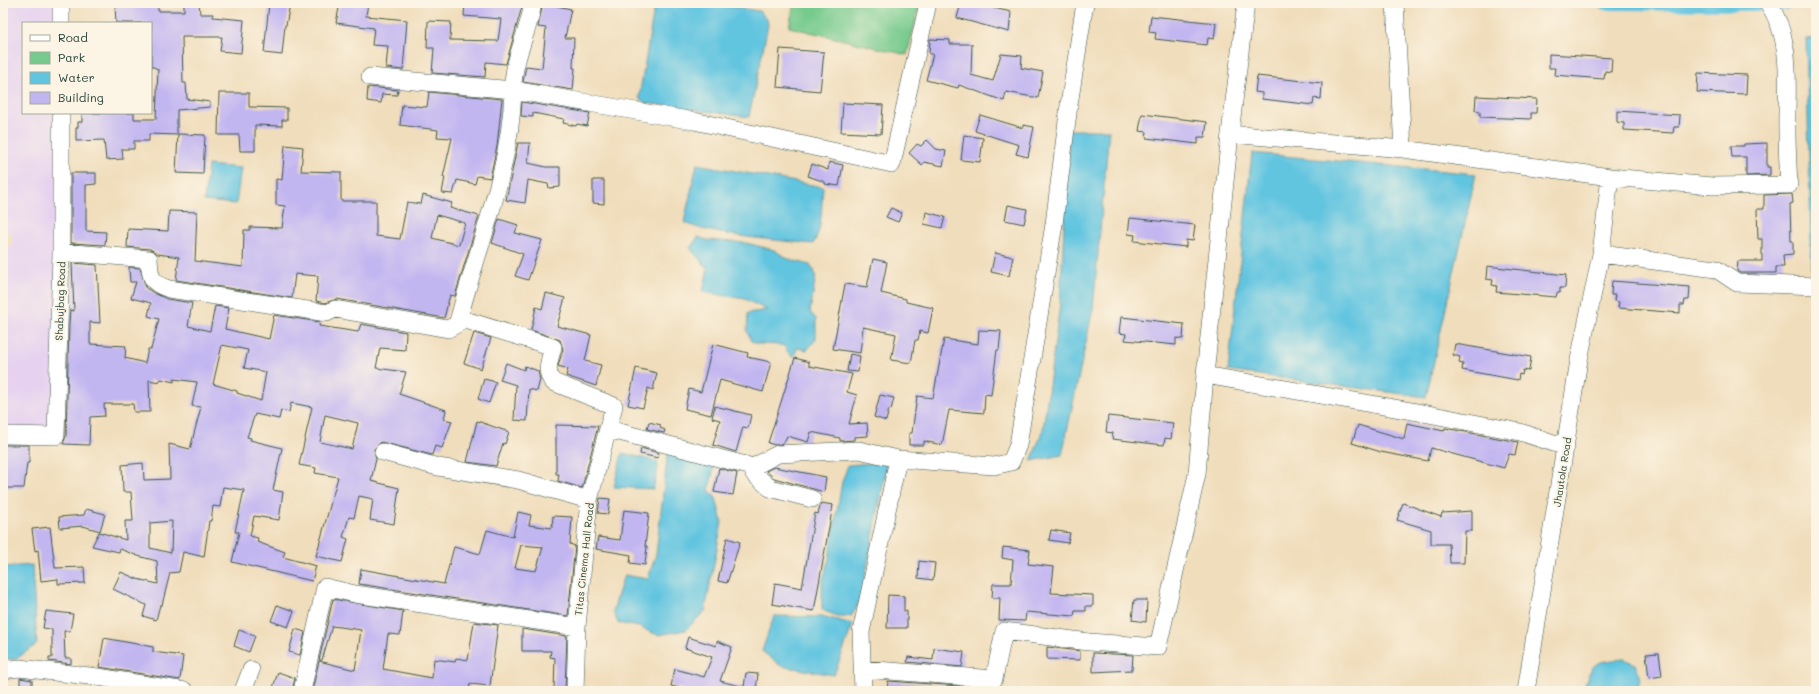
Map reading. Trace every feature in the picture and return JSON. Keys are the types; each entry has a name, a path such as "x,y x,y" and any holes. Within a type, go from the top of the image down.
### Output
{"street":[{"path":"62,3 62,22"},
{"path":"61,252 149,259 151,278 158,285 169,289 327,313 335,309 448,329 457,324 468,283 502,176 512,118 512,77 531,18 533,3"},
{"path":"370,77 513,90 694,121 892,164 928,3"},
{"path":"608,429 753,467 778,454 859,450 898,459 994,466 1011,462 1018,445 1052,239 1069,105 1086,3"},
{"path":"863,669 994,679 1004,631 1089,642 1158,647 1197,474 1205,375 1230,134 1246,3"},
{"path":"1395,3 1402,149"},
{"path":"1230,134 1402,149 1610,177 1712,186 1790,185 1786,130 1788,68 1772,9"},
{"name":"Shabujbag Road","path":"3,435 56,436 61,252 61,114"},
{"name":"Jhautola Road","path":"1526,691 1579,360 1601,254 1610,177"},
{"path":"1601,254 1716,269 1737,283 1816,286"},
{"name":"Titas Cinema Hall Road","path":"459,318 554,347 548,370 549,377 553,382 614,406 589,500 577,627 575,691"},
{"path":"1205,375 1423,413 1520,432 1566,447"},
{"path":"383,452 438,467 518,480 589,500"},
{"path":"863,691 861,632 898,459"},
{"path":"753,467 754,474 770,488 812,499"},
{"path":"304,690 325,587 355,594 577,627"},
{"path":"3,670 19,668 98,677 185,691"},
{"path":"243,691 251,670"}],"shaded area":[{"path":"3,3 65,3 64,22 22,22 22,114 62,114 56,436 3,435 3,246 12,246 12,232 3,231"}],"green space":[{"path":"794,3 920,3 907,55 789,27"}],"water":[{"path":"655,3 708,3 759,11 767,19 768,25 749,117 645,103 639,98"},
{"path":"1816,38 1816,273 1812,273 1806,39"},
{"path":"1069,130 1109,130 1093,309 1062,455 1031,461 1043,430 1060,304"},
{"path":"1252,153 1476,174 1426,397 1228,371"},
{"path":"697,164 823,187 820,224 813,244 727,234 695,227 684,222"},
{"path":"208,165 241,168 236,204 204,201"},
{"path":"698,237 707,240 746,243 774,250 788,259 810,265 816,275 810,312 816,319 816,339 807,350 797,348 794,357 791,356 783,345 758,344 751,341 747,331 748,313 767,310 745,299 703,292 708,269 690,248"},
{"path":"668,452 715,462 709,490 716,498 722,522 705,611 686,630 658,635 639,627 618,623 613,611 624,575 648,579 656,554"},
{"path":"622,453 657,461 658,469 653,489 614,487"},
{"path":"873,463 887,464 864,583 857,607 851,616 837,616 822,610 822,583 829,558 842,482 848,465"},
{"path":"32,565 37,644 16,659 3,659 3,567"},
{"path":"774,616 825,617 853,624 834,675 781,666 762,651"},
{"path":"1624,659 1635,664 1640,679 1637,691 1583,691 1589,674 1595,665 1606,661"}],"building":[{"path":"158,3 158,11 184,11 184,3 199,3 200,14 213,14 213,17 244,20 241,53 220,51 222,37 182,37 183,83 186,83 187,99 210,102 210,107 177,110 177,135 149,134 149,141 134,141 134,149 122,149 123,159 106,160 104,140 76,141 76,128 78,127 78,122 82,122 82,114 134,114 134,119 156,119 158,69 152,66 152,22 116,22 115,7"},
{"path":"269,3 290,4 285,25 282,55 264,53"},
{"path":"340,3 368,3 366,16 407,20 403,70 386,68 388,46 372,45 374,28 336,23"},
{"path":"465,3 523,3 506,64 486,62 485,77 432,73 434,48 427,48 428,21 451,22 450,40 498,41 501,19 464,16"},
{"path":"543,3 571,9 565,38 574,38 573,68 575,68 573,90 523,82 526,66 542,68 546,28 538,27"},
{"path":"961,3 972,3 1011,12 1009,32 957,18"},
{"path":"1151,16 1216,23 1214,39 1208,38 1207,45 1155,39 1156,33 1149,32"},
{"path":"930,39 950,40 950,44 972,44 971,75 993,81 1001,54 1022,56 1021,68 1043,72 1038,98 1006,92 1004,101 959,85 958,88 926,80 933,54 929,54"},
{"path":"780,49 824,52 820,91 777,87"},
{"path":"1549,54 1612,58 1611,72 1605,71 1604,79 1554,75 1555,68 1549,68"},
{"path":"1698,73 1747,75 1746,94 1697,92"},
{"path":"1257,76 1322,83 1321,99 1314,98 1313,105 1262,99 1262,93 1255,92"},
{"path":"368,87 398,90 397,95 382,94 381,103 367,101"},
{"path":"429,92 502,99 497,146 490,178 477,176 475,184 457,180 453,194 442,193 445,177 443,177 452,138 437,137 438,130 400,125 402,105 427,107"},
{"path":"219,93 249,93 249,107 287,108 287,120 282,120 282,126 255,125 255,151 240,151 239,135 218,135"},
{"path":"1476,96 1537,99 1536,113 1531,113 1531,119 1480,117 1480,111 1475,110"},
{"path":"522,102 590,113 587,126 577,124 576,126 563,123 564,119 533,113 533,117 521,116"},
{"path":"843,103 883,105 881,134 841,132"},
{"path":"1617,111 1680,115 1679,127 1674,127 1673,133 1624,130 1624,123 1617,122"},
{"path":"1142,114 1207,122 1205,137 1198,137 1198,144 1146,138 1147,132 1139,131"},
{"path":"980,115 1023,128 1023,125 1034,127 1028,157 1016,154 1019,145 975,131"},
{"path":"178,134 205,135 203,174 176,173"},
{"path":"964,135 983,138 980,162 961,160"},
{"path":"927,140 936,149 946,151 943,166 924,162 922,165 909,153 917,144 921,146"},
{"path":"518,143 530,143 528,163 546,167 560,167 560,187 549,188 548,184 528,180 525,203 506,200"},
{"path":"1767,143 1767,167 1770,167 1770,175 1746,176 1746,157 1732,157 1731,146"},
{"path":"285,145 303,147 301,171 341,172 341,201 376,201 376,236 400,239 407,202 421,204 423,195 452,203 450,208 479,216 455,296 450,295 444,318 337,299 325,303 316,301 318,276 295,274 292,298 176,280 179,257 158,254 150,249 127,247 128,229 168,231 169,211 197,212 195,261 243,267 244,230 250,230 250,227 282,228 285,206 276,205 276,179 282,180","holes":["437,215 465,223 459,245 432,238"]},
{"path":"829,162 843,165 839,186 825,184 825,182 808,176 812,164 828,170"},
{"path":"71,173 96,173 96,184 86,185 86,231 106,232 105,245 71,243"},
{"path":"593,180 604,180 604,204 593,203"},
{"path":"1792,194 1793,203 1790,204 1791,241 1793,241 1793,254 1783,255 1784,267 1776,267 1776,273 1740,273 1737,271 1738,261 1762,261 1762,239 1758,239 1757,209 1764,209 1764,195"},
{"path":"1008,205 1027,209 1024,224 1005,220"},
{"path":"891,208 902,213 898,222 886,217"},
{"path":"926,212 945,217 942,228 924,224"},
{"path":"1130,218 1195,225 1193,241 1186,240 1186,247 1134,241 1135,235 1128,234"},
{"path":"499,219 518,225 515,233 542,240 528,280 515,276 523,254 492,243"},
{"path":"995,253 1013,257 1009,276 991,272"},
{"path":"873,259 887,262 881,293 906,299 906,302 933,308 928,333 920,331 918,340 915,340 911,363 891,360 896,334 863,327 860,353 833,349 845,284 867,287"},
{"path":"72,263 97,265 100,323 90,322 90,344 126,346 125,358 145,363 148,349 151,349 159,319 148,316 151,303 131,298 136,282 130,282 129,267 140,268 146,288 154,293 167,299 192,303 188,326 210,331 215,306 229,308 225,329 269,339 274,315 320,322 319,326 358,332 361,324 406,332 405,350 380,348 376,368 406,372 399,394 446,410 444,419 452,421 442,448 435,446 432,455 381,442 374,449 376,459 371,481 399,488 394,524 370,520 373,499 359,496 354,518 349,517 343,537 348,539 342,562 316,556 338,477 315,473 316,468 299,465 312,407 291,403 289,412 281,410 279,419 255,414 247,437 251,438 250,440 282,448 273,490 283,492 279,520 254,516 250,536 258,538 257,542 285,552 283,557 316,566 312,581 232,562 239,532 235,532 244,490 223,487 220,507 213,506 211,521 209,521 204,557 183,552 179,572 170,573 162,605 160,605 156,620 143,616 146,605 113,589 121,572 137,579 158,584 157,561 120,549 119,552 92,546 99,532 126,540 125,521 133,521 131,492 123,492 122,465 143,463 144,480 170,479 169,444 190,449 201,407 192,406 197,382 174,379 174,382 160,379 159,382 149,380 150,412 134,412 133,404 104,404 105,416 90,417 89,445 63,444 66,436 70,310 74,311","holes":["222,345 248,350 244,368 266,372 261,401 237,393 237,391 213,384","325,415 358,423 352,449 320,442","172,521 171,553 150,548 150,523"]},
{"path":"1487,266 1566,275 1565,288 1560,288 1560,293 1557,293 1556,297 1496,292 1497,286 1492,285 1493,280 1486,279"},
{"path":"1612,281 1690,287 1689,300 1685,300 1684,305 1680,305 1680,313 1618,308 1619,302 1614,301 1615,295 1611,295"},
{"path":"546,293 565,298 557,326 591,335 585,361 601,365 596,386 566,376 568,369 558,366 563,349 560,340 531,330 536,307 542,309"},
{"path":"1121,317 1184,324 1183,339 1176,338 1176,345 1125,340 1126,334 1119,333"},
{"path":"979,330 1001,331 991,395 985,394 984,413 949,410 942,445 924,441 924,445 909,445 909,433 912,433 917,396 933,398 944,339 978,344"},
{"path":"474,333 491,338 481,369 464,363"},
{"path":"713,344 748,353 747,357 771,362 763,392 720,380 711,415 685,409 689,389 701,392"},
{"path":"1455,344 1531,357 1529,371 1523,370 1522,375 1519,374 1518,380 1462,370 1463,364 1459,363 1460,357 1453,355"},
{"path":"850,354 860,356 858,372 847,371"},
{"path":"795,358 809,362 809,366 852,374 847,392 857,395 849,424 867,423 868,436 854,437 854,440 840,441 840,438 811,432 808,442 787,436 783,444 775,445 768,443"},
{"path":"506,363 524,370 525,366 538,371 540,380 537,391 529,389 527,421 514,420 516,385 500,380"},
{"path":"636,368 657,373 653,390 648,388 643,408 628,405"},
{"path":"484,379 496,382 489,403 478,399"},
{"path":"880,395 894,398 886,421 874,417"},
{"path":"715,406 751,415 748,428 743,427 736,452 713,445 720,420 712,418"},
{"path":"1108,416 1173,423 1171,439 1165,438 1164,445 1112,439 1113,433 1106,432"},
{"path":"477,421 509,432 505,444 503,443 496,466 467,462"},
{"path":"649,422 661,425 660,428 665,430 664,433 647,429"},
{"path":"1407,423 1444,431 1445,428 1518,442 1515,455 1509,454 1504,468 1431,448 1428,461 1381,452 1352,443 1358,425 1404,439"},
{"path":"556,425 598,426 582,488 558,481 559,474 556,474"},
{"path":"3,445 29,445 29,463 27,463 24,488 3,488"},
{"path":"641,448 659,453 658,458 640,454"},
{"path":"774,467 826,477 824,492 774,478 766,471"},
{"path":"719,468 737,473 733,495 714,492"},
{"path":"600,498 610,499 608,514 598,513"},
{"path":"821,503 833,505 814,611 772,604 775,583 802,588 815,513 818,514"},
{"path":"1403,503 1441,517 1442,513 1472,511 1472,531 1465,531 1464,563 1450,563 1449,544 1431,544 1431,530 1397,520"},
{"path":"86,509 105,514 100,531 83,526 60,528 59,517 84,515"},
{"path":"624,510 649,513 645,546 647,546 645,565 630,563 631,555 596,549 598,537 620,540"},
{"path":"518,512 531,515 529,525 552,528 553,516 572,517 570,544 575,546 568,616 359,584 361,569 444,584 454,547 480,554 487,530 513,537","holes":["521,545 543,547 536,571 515,568"]},
{"path":"50,527 55,568 84,567 85,583 58,584 58,579 41,581 38,550 35,551 32,529"},
{"path":"1051,530 1070,533 1068,543 1049,540"},
{"path":"727,538 740,542 727,583 718,581"},
{"path":"1003,547 1030,550 1028,564 1054,567 1051,593 1093,595 1093,606 1086,606 1086,611 1075,611 1074,616 1026,612 1025,621 999,620 1000,598 992,598 993,584 1011,584 1013,560 1002,558"},
{"path":"919,561 935,563 933,580 918,578"},
{"path":"888,595 904,596 904,611 907,611 907,628 887,628"},
{"path":"333,599 403,611 400,635 388,634 383,669 432,678 434,659 455,662 456,658 468,660 474,622 498,625 490,686 470,684 469,691 312,691 319,661 355,670 361,630 332,626 322,660 319,660"},
{"path":"1134,600 1147,600 1146,622 1132,620"},
{"path":"277,605 294,611 288,627 271,621"},
{"path":"46,611 73,614 70,631 64,631 65,658 71,658 71,664 49,661 49,658 52,658 52,629 43,628"},
{"path":"295,629 305,632 300,655 289,652"},
{"path":"522,629 567,636 565,691 554,691 555,658 550,657 551,651 522,651"},
{"path":"239,630 255,636 249,652 234,646"},
{"path":"688,637 716,646 717,641 732,647 720,681 744,687 746,673 758,674 756,691 691,691 671,686 675,669 704,677 712,657 685,648"},
{"path":"104,638 153,647 153,652 183,656 180,680 99,667"},
{"path":"1047,647 1080,651 1080,660 1047,659"},
{"path":"934,648 964,652 962,667 907,662 908,657 933,660"},
{"path":"1093,653 1133,655 1132,670 1093,672"},
{"path":"1659,653 1662,676 1649,678 1646,654"},
{"path":"278,672 295,678 292,691 272,691"},
{"path":"20,678 32,680 32,691 20,691"},
{"path":"888,681 960,686 959,691 887,691"}],"waterway":[{"path":"1605,3 1787,3"}]}
